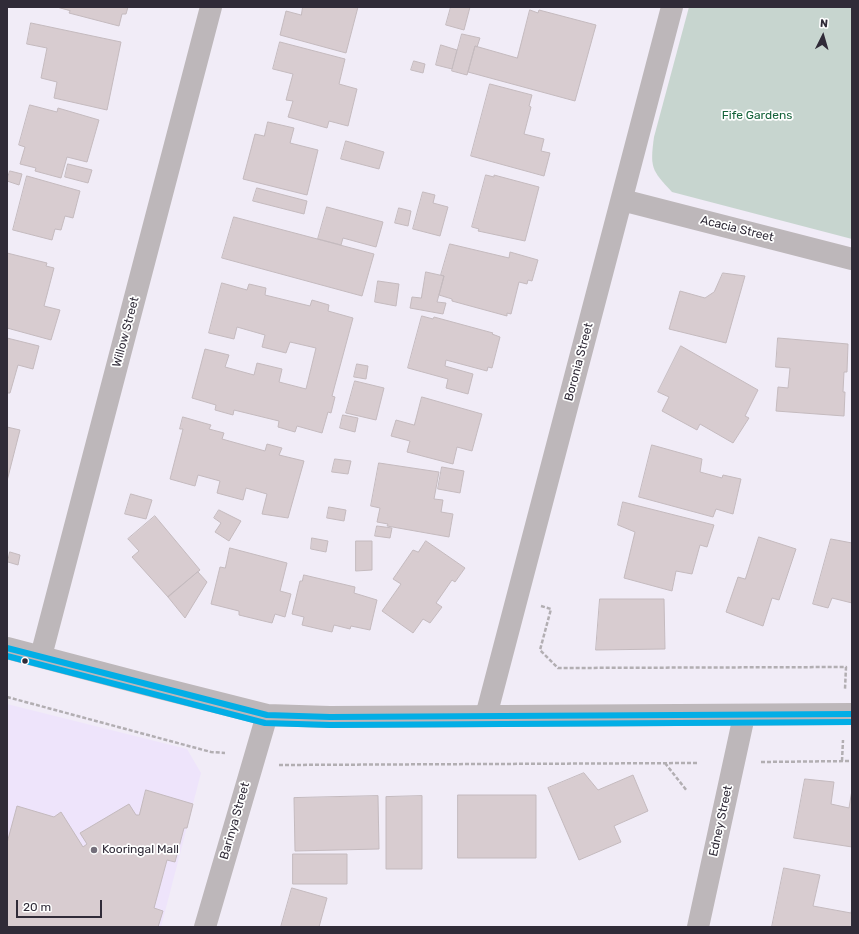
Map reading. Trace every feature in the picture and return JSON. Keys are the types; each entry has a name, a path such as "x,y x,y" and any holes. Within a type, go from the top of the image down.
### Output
{"street":[{"name":"Willow Street","path":"41,656 211,7"},
{"name":"Boronia Street","path":"486,716 672,7"},
{"name":"Acacia Street","path":"622,200 852,259"},
{"path":"7,648 267,715 330,717 744,716 848,714"},
{"name":"Barinya Street","path":"205,927 267,715"},
{"name":"Edney Street","path":"698,927 744,716"}],"path":[{"path":"517,600 551,609 540,650 558,668 846,667 848,714 842,761"},
{"path":"7,697 211,752 224,753"},
{"path":"754,762 852,761"},
{"path":"665,763 687,791"},
{"path":"276,765 698,763"}],"shaded area":[{"name":"Kooringal Mall","path":"7,704 187,749 201,773 161,927 7,927"}],"green space":[{"name":"Fife Gardens","path":"689,7 852,7 852,239 672,192 656,173 652,162 654,137"}],"building":[{"path":"57,7 128,7 126,14 122,14 119,26 69,13 70,11"},
{"path":"303,7 358,7 346,53 280,35 286,11 301,15"},
{"path":"451,7 470,7 464,30 446,25"},
{"path":"530,10 538,13 539,10 596,25 575,101 468,72 475,46 517,58"},
{"path":"31,23 121,42 107,110 54,98 57,82 41,78 47,48 27,44"},
{"path":"462,34 480,38 477,47 475,46 467,75 452,71"},
{"path":"280,42 345,59 339,84 357,89 348,126 329,121 327,128 288,117 293,101 286,100 293,74 273,69"},
{"path":"441,45 457,50 452,69 436,65"},
{"path":"414,61 425,64 423,73 411,70"},
{"path":"490,84 532,95 529,106 531,107 524,134 544,139 541,151 550,153 544,176 471,156"},
{"path":"30,105 57,112 58,108 99,120 87,162 67,157 61,178 35,171 36,168 20,164 25,147 19,145"},
{"path":"268,122 294,128 290,143 318,150 307,195 243,179 255,134 264,136"},
{"path":"346,141 384,152 379,169 341,159"},
{"path":"68,164 92,170 88,183 65,177"},
{"path":"10,171 22,174 19,185 7,181"},
{"path":"486,175 494,177 494,175 539,187 525,241 478,231 479,229 472,227"},
{"path":"27,176 80,191 73,218 65,216 61,230 55,229 52,240 13,230"},
{"path":"257,188 307,201 304,214 253,201"},
{"path":"423,192 435,195 433,203 448,207 440,236 413,229"},
{"path":"327,207 383,222 376,247 343,238 341,245 318,239"},
{"path":"399,208 411,211 408,226 395,223"},
{"path":"234,217 374,254 362,296 222,258"},
{"path":"450,244 509,258 510,252 538,260 532,281 528,280 527,284 519,282 511,314 507,313 507,316 452,301 452,299 439,295 444,276 441,275"},
{"path":"7,253 47,263 46,266 54,268 44,306 60,310 51,340 7,328"},
{"path":"426,272 444,276 437,302 446,303 443,314 410,308 412,297 421,298"},
{"path":"723,273 745,276 726,343 669,329 680,291 705,298 714,292"},
{"path":"378,281 399,284 396,306 375,302"},
{"path":"222,283 247,290 249,284 266,288 265,295 310,306 312,300 329,305 328,311 353,318 332,396 335,397 331,413 328,412 322,433 297,426 295,432 278,427 279,421 234,410 233,415 215,410 216,405 192,398 205,349 229,355 225,367 254,375 257,363 282,369 279,382 306,389 316,348 290,342 286,353 262,347 265,335 237,327 234,339 209,333"},
{"path":"422,316 433,319 434,317 493,333 492,334 500,337 492,368 488,367 487,371 446,360 445,366 473,374 468,394 446,388 448,379 408,368"},
{"path":"7,338 39,346 33,369 18,365 10,393 7,393"},
{"path":"778,338 848,344 847,372 844,372 844,416 776,411 778,387 788,388 790,368 776,367"},
{"path":"681,346 758,390 745,416 749,418 733,443 700,424 697,430 662,411 669,397 658,392"},
{"path":"357,364 368,366 366,379 354,377"},
{"path":"355,381 384,388 376,420 346,413"},
{"path":"422,397 482,414 472,451 457,447 453,464 407,452 410,441 391,436 396,420 414,425"},
{"path":"343,415 358,418 355,432 340,428"},
{"path":"183,417 211,425 209,429 224,433 222,439 265,451 267,444 282,448 279,455 304,461 288,518 262,514 267,494 246,488 243,500 217,493 220,481 198,475 195,486 170,479 183,429 180,429"},
{"path":"7,427 20,430 7,481"},
{"path":"652,445 702,459 700,472 722,478 723,475 741,479 733,514 716,509 713,517 639,497"},
{"path":"335,459 351,461 348,474 332,472"},
{"path":"379,463 439,472 434,499 443,500 441,512 453,514 449,537 387,526 388,524 377,522 380,508 371,506"},
{"path":"442,467 464,471 460,493 438,489"},
{"path":"131,494 152,500 146,519 125,514"},
{"path":"623,502 714,525 707,547 700,545 692,574 676,571 672,591 624,578 635,532 618,525"},
{"path":"329,507 346,510 344,521 327,518"},
{"path":"219,510 241,521 229,541 215,532 221,523 214,518"},
{"path":"155,516 200,570 168,597 132,557 139,551 128,539"},
{"path":"377,526 392,528 390,538 375,536"},
{"path":"759,537 796,549 779,600 772,598 763,626 726,612 738,577 745,579"},
{"path":"312,538 328,541 326,552 311,549"},
{"path":"831,539 852,543 852,603 832,598 828,608 813,604"},
{"path":"356,541 372,541 372,570 356,571"},
{"path":"426,541 465,568 455,582 452,580 436,603 442,607 430,623 423,619 413,633 382,611 401,584 393,579 413,550 418,552"},
{"path":"230,548 287,563 280,591 291,594 285,617 275,614 272,623 239,615 239,611 211,604 220,567 225,568"},
{"path":"10,552 20,555 18,565 8,562"},
{"path":"198,572 207,582 185,618 168,597"},
{"path":"304,575 355,587 354,593 377,600 370,630 351,626 350,629 334,625 332,632 302,625 304,617 292,614 300,581 302,581"},
{"path":"600,599 664,599 665,649 596,650"},
{"path":"584,773 598,790 633,775 648,811 614,826 621,842 579,860 548,788"},
{"path":"805,779 834,782 831,804 849,808 852,790 852,847 794,838"},
{"path":"146,790 193,804 187,828 184,828 175,862 167,860 154,908 163,911 158,927 7,927 7,843 17,806 54,817 61,812 83,847 87,844 80,833 129,804 136,815 139,815"},
{"path":"458,795 536,795 536,858 458,858"},
{"path":"378,796 379,849 295,851 294,798"},
{"path":"422,796 422,869 386,869 386,797"},
{"path":"293,854 347,854 347,884 293,884"},
{"path":"784,868 820,875 813,906 851,913 852,906 852,927 772,927"},
{"path":"292,888 327,898 319,927 281,927"}],"transit line":[{"path":"7,648 267,715 330,717 852,714"},
{"path":"7,656 265,723 330,725 852,722"}],"place":[{"name":"Kooringal Mall","path":"94,850"}]}
